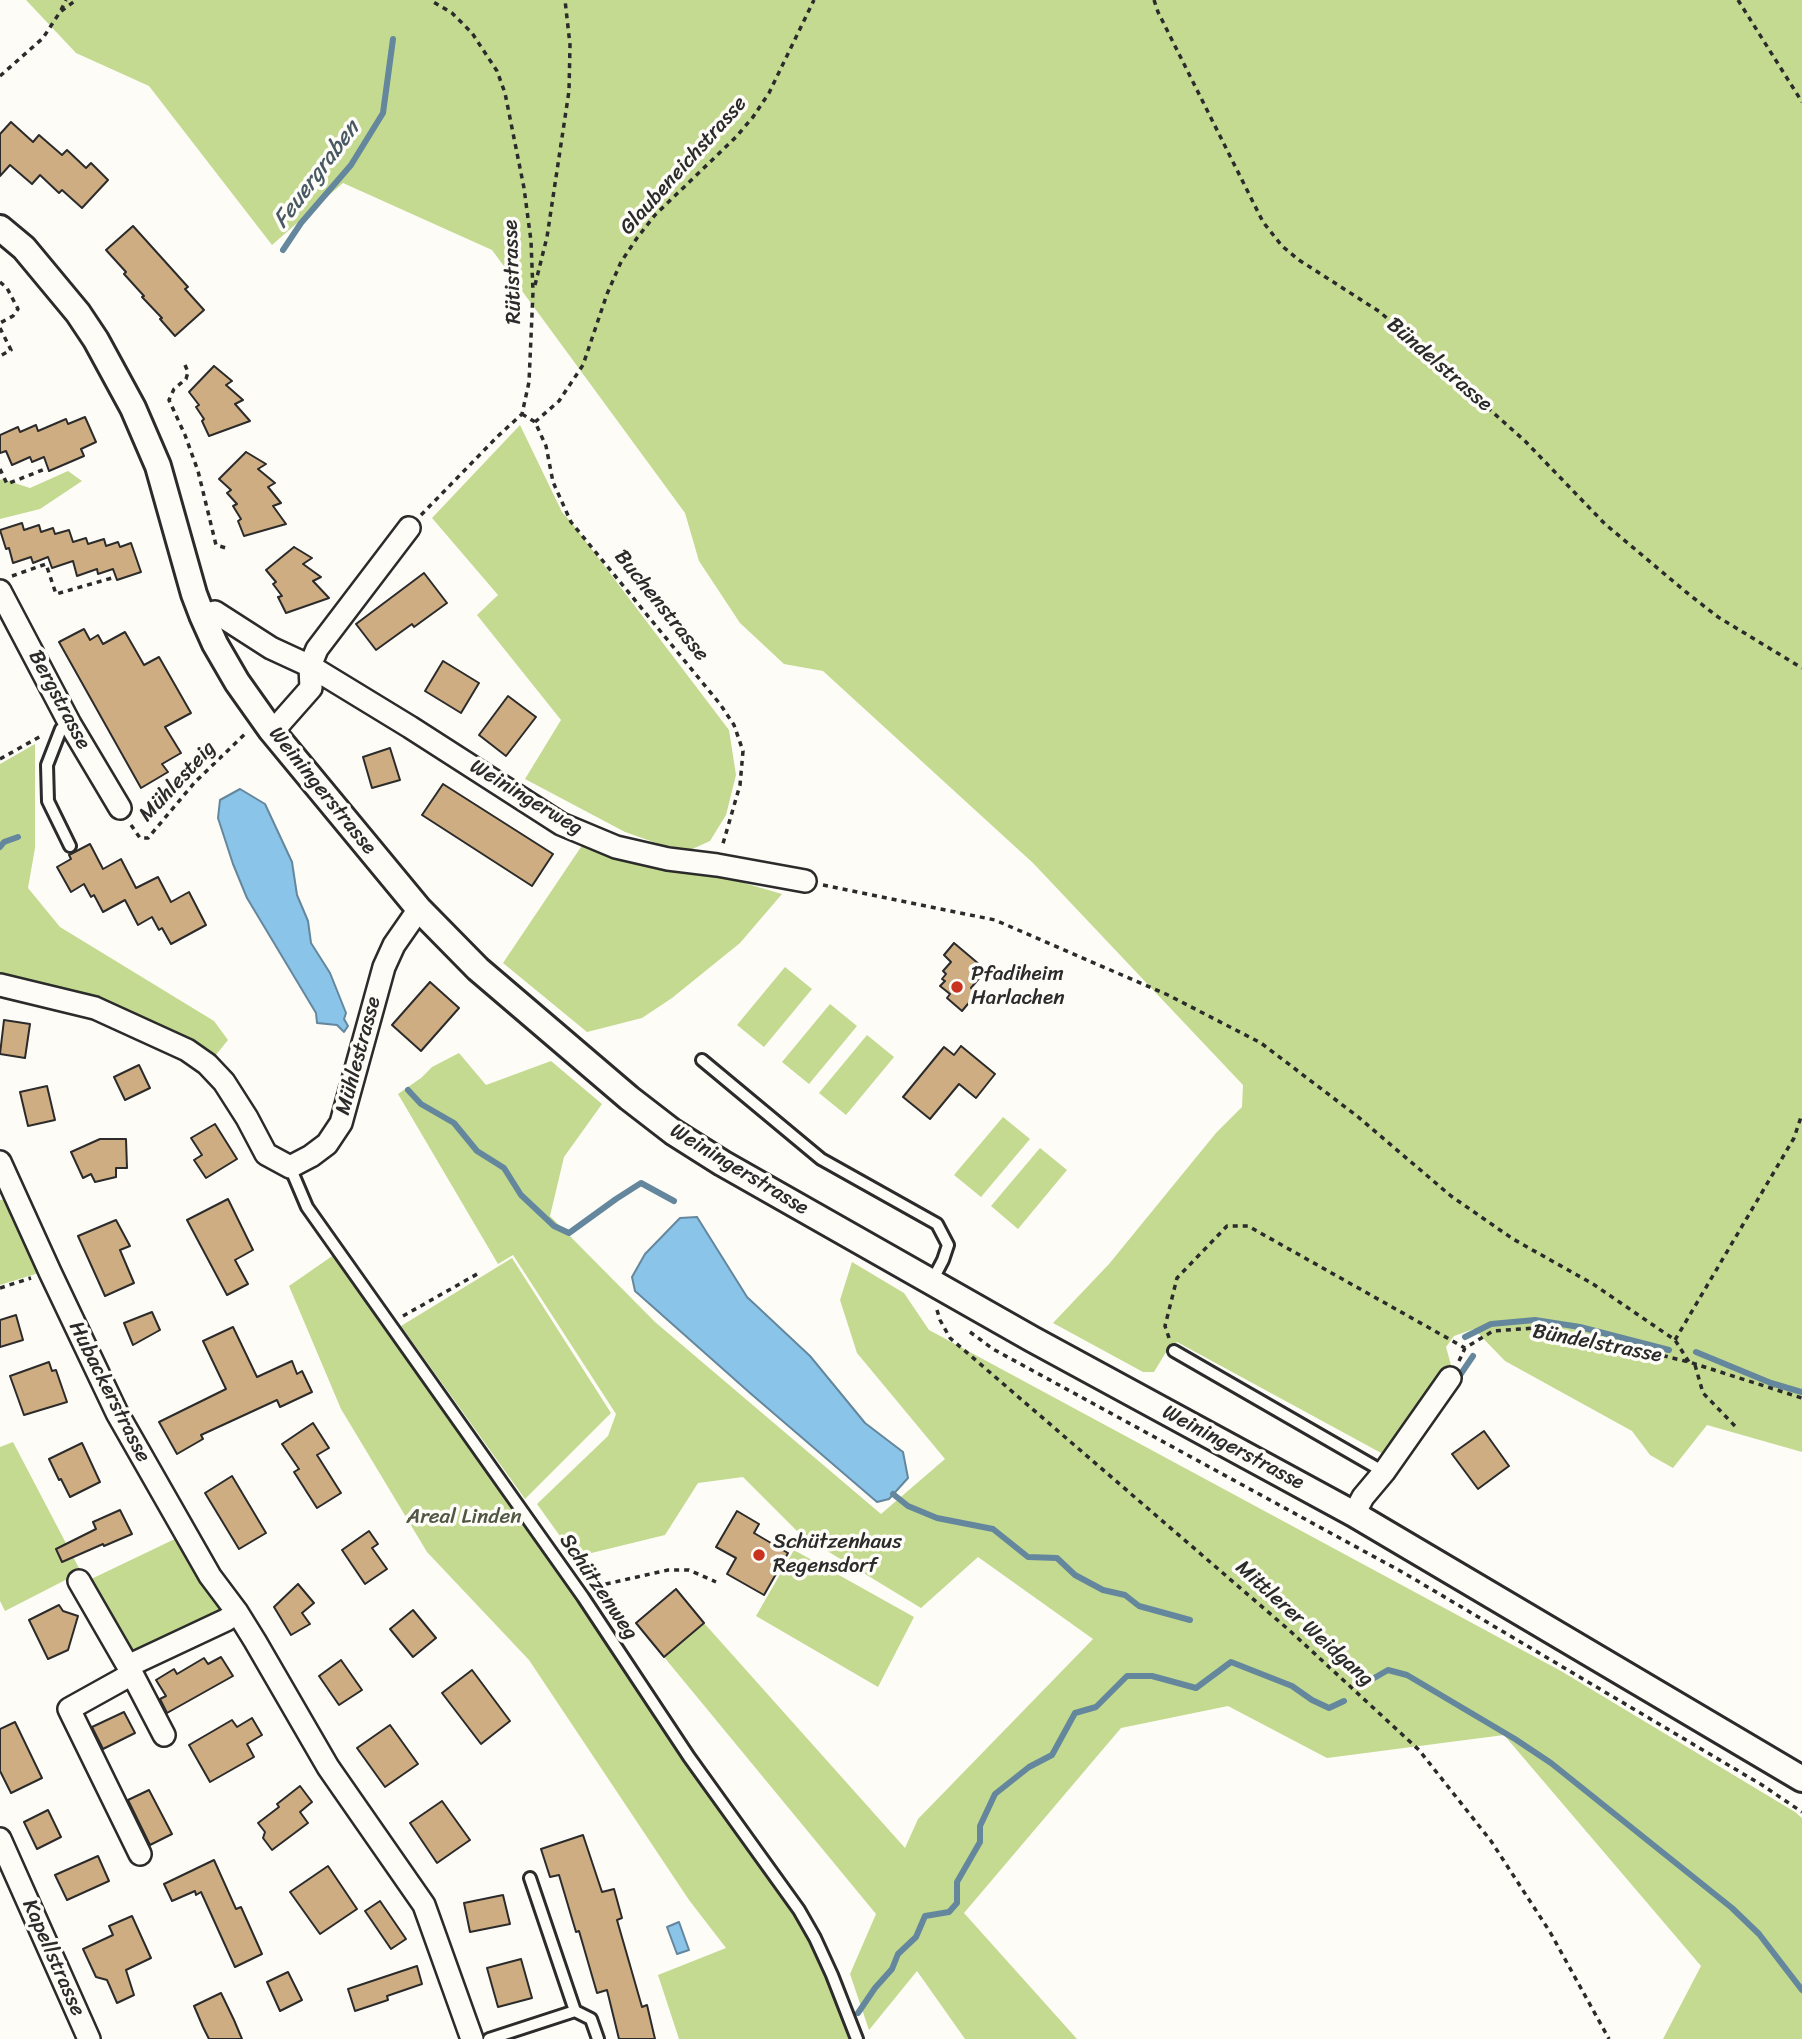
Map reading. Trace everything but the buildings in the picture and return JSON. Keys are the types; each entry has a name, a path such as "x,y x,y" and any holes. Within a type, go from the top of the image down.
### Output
{"street":[{"name":"Weiningerstrasse","path":"0,228 24,248 78,313 133,408 158,466 194,594 215,644 237,682 267,725 419,909 478,969 629,1098 673,1132 722,1163 934,1292 1032,1339 1354,1514 1802,1779"},
{"path":"267,725 281,722 311,688 310,666 317,649 409,528"},
{"name":"Bergstrasse","path":"0,591 70,724 120,808"},
{"name":"Weiningerweg","path":"202,615 215,612 271,648 310,666 561,824 616,847 668,859 805,881"},
{"name":"Mühlestrasse","path":"290,1167 327,1144 341,1123 384,967 394,944 419,909"},
{"path":"0,985 95,1008 187,1050 207,1064 224,1082 266,1154 290,1167"},
{"name":"Hubackerstrasse","path":"0,1162 117,1413 210,1576 237,1612 328,1768 424,1905 472,2039"},
{"path":"1354,1514 1363,1497 1384,1472 1450,1378"},
{"path":"79,1581 164,1735"},
{"path":"140,1854 69,1709 130,1670 237,1612"},
{"name":"Kapellstrasse","path":"0,1839 89,2039"}],"lane":[{"path":"70,724 61,730 47,765 48,801 70,846"},
{"path":"702,1060 821,1158 937,1224 948,1245 934,1292"},
{"name":"Schützenweg","path":"290,1167 307,1207 583,1597 689,1757 799,1910 832,1975 857,2039"},
{"path":"1174,1351 1384,1472"},
{"path":"530,1878 575,2011"},
{"path":"489,2039 575,2011 591,2019 598,2039"}],"path":[{"path":"0,76 43,38 66,0"},
{"path":"60,12 76,0"},
{"name":"Rütistrasse","path":"430,0 452,13 472,33 497,72 505,93 524,188 531,241 533,292 529,382 522,414"},
{"path":"533,292 547,237 569,92 570,45 565,0"},
{"name":"Glaubeneichstrasse","path":"535,422 559,401 583,365 607,294 626,254 655,215 736,137 753,117 769,93 814,0"},
{"name":"Bündelstrasse","path":"1154,0 1263,222 1282,246 1380,313 1525,440 1605,524 1686,592 1718,617 1802,668"},
{"path":"1738,0 1802,102"},
{"path":"0,282 7,288 18,309 0,325 11,350 0,356"},
{"path":"185,365 188,372 186,379 174,389 169,401 198,471 216,545 226,548"},
{"path":"409,528 522,414 535,422"},
{"name":"Buchenstrasse","path":"535,422 546,446 553,482 571,522 720,704 734,725 743,751 740,785 727,827"},
{"path":"0,469 7,484 45,469"},
{"path":"18,573 46,564 56,594 112,578"},
{"name":"Mühlesteig","path":"120,808 140,838 148,838 195,782 252,728 267,725"},
{"path":"0,759 49,731"},
{"path":"805,881 995,920 1168,995 1261,1043 1357,1116 1451,1196 1513,1239 1593,1283 1675,1340 1689,1363"},
{"path":"1675,1340 1794,1138 1802,1114"},
{"path":"1174,1351 1165,1326 1177,1278 1227,1226 1248,1226 1465,1348 1450,1378"},
{"path":"0,1288 50,1272"},
{"path":"389,1324 479,1273"},
{"path":"934,1292 943,1310"},
{"name":"Mittlerer Weidgang","path":"934,1292 940,1320 950,1338 1289,1630 1419,1750 1491,1840 1550,1932 1609,2039"},
{"name":"Bündelstrasse","path":"1465,1348 1493,1331 1535,1328 1586,1337 1695,1364 1802,1398"},
{"path":"967,1330 993,1349 1404,1573 1762,1785 1802,1812"},
{"path":"1695,1364 1703,1393 1735,1426"},
{"path":"583,1597 606,1584 668,1570 689,1570 716,1582"}],"green space":[{"path":"26,0 1802,0 1802,1452 1707,1425 1673,1468 1650,1455 1632,1431 1505,1361 1474,1329 1454,1336 1446,1347 1451,1365 1393,1450 1383,1454 1177,1342 1166,1352 1154,1372 1143,1372 1053,1323 1109,1264 1216,1133 1242,1107 1243,1085 1033,863 823,671 784,664 740,623 699,561 685,513 492,250 343,183 272,245 149,86 76,53"},
{"path":"520,425 562,512 729,730 736,775 726,815 710,841 690,850 659,844 625,832 525,779 561,720 477,615 498,595 432,518"},
{"path":"68,471 82,481 40,509 0,519 0,480 30,488"},
{"path":"35,744 35,848 28,888 60,927 214,1021 228,1040 211,1061 0,979 0,764"},
{"path":"585,841 782,894 740,943 672,998 642,1018 587,1032 503,963"},
{"path":"785,967 812,989 764,1047 737,1025"},
{"path":"830,1004 857,1026 809,1084 782,1062"},
{"path":"867,1035 894,1057 846,1115 819,1093"},
{"path":"459,1053 486,1085 551,1061 602,1104 564,1157 550,1216 655,1322 881,1514 945,1459 857,1353 840,1300 852,1262 904,1293 929,1330 1561,1671 1795,1812 1802,1818 1802,2039 1663,2039 1701,1966 1504,1735 1327,1758 1228,1706 1121,1728 964,1913 1077,2039 965,2039 917,1971 869,2030 850,1974 876,1914 664,1657 704,1623 905,1848 918,1819 1093,1639 978,1557 921,1608 801,1535 743,1477 698,1483 665,1535 575,1557 537,1504 608,1436 616,1414 513,1255 498,1264 398,1094 432,1067"},
{"path":"1003,1117 1030,1139 981,1197 954,1175"},
{"path":"1040,1148 1067,1170 1018,1229 991,1206"},
{"path":"7,1199 42,1272 0,1285 0,1200"},
{"name":"Areal Linden","path":"338,1252 815,1938 857,2039 679,2039 658,1975 726,1948 689,1900 529,1660 427,1552 341,1409 289,1286"},
{"name":"Areal Linden","path":"512,1258 611,1413 525,1499 401,1326"},
{"path":"13,1442 81,1572 5,1611 0,1601 0,1447"},
{"path":"179,1537 223,1612 130,1659 87,1581"},
{"path":"794,1550 914,1617 878,1687 756,1616"}],"water":[{"path":"240,789 265,804 292,862 297,895 308,921 311,943 330,973 346,1013 344,1019 348,1026 344,1032 337,1025 317,1023 316,1013 247,898 218,818 220,800"},
{"path":"697,1217 747,1297 810,1356 865,1423 903,1452 908,1478 889,1499 877,1502 635,1291 632,1277 645,1254 680,1218"},
{"path":"679,1922 689,1950 677,1954 667,1927"}],"waterway":[{"name":"Feuergraben","path":"283,250 301,223 351,165 383,113 393,39"},
{"path":"0,847 4,842 18,837"},
{"path":"408,1090 421,1104 454,1123 477,1151 504,1168 521,1195 554,1226 569,1233 641,1183 674,1201"},
{"path":"1465,1337 1491,1324 1535,1320 1580,1327 1669,1350"},
{"path":"1696,1352 1771,1383 1802,1392"},
{"path":"1456,1381 1473,1356"},
{"path":"893,1494 908,1506 937,1518 993,1529 1028,1557 1057,1558 1075,1575 1103,1590 1125,1595 1139,1606 1190,1620"},
{"path":"858,2013 892,1969 898,1954 916,1937 925,1916 949,1912 957,1903 957,1882 980,1842 980,1826 995,1794 1029,1767 1052,1755 1075,1713 1096,1707 1127,1676 1152,1676 1196,1688 1231,1662 1292,1686 1329,1708 1344,1701"},
{"path":"1369,1681 1388,1670 1407,1675 1551,1763 1732,1908 1759,1934 1802,1990"}],"place":[{"name":"Pfadiheim Harlachen","path":"957,987"},
{"name":"Schützenhaus Regensdorf","path":"759,1555"}]}
